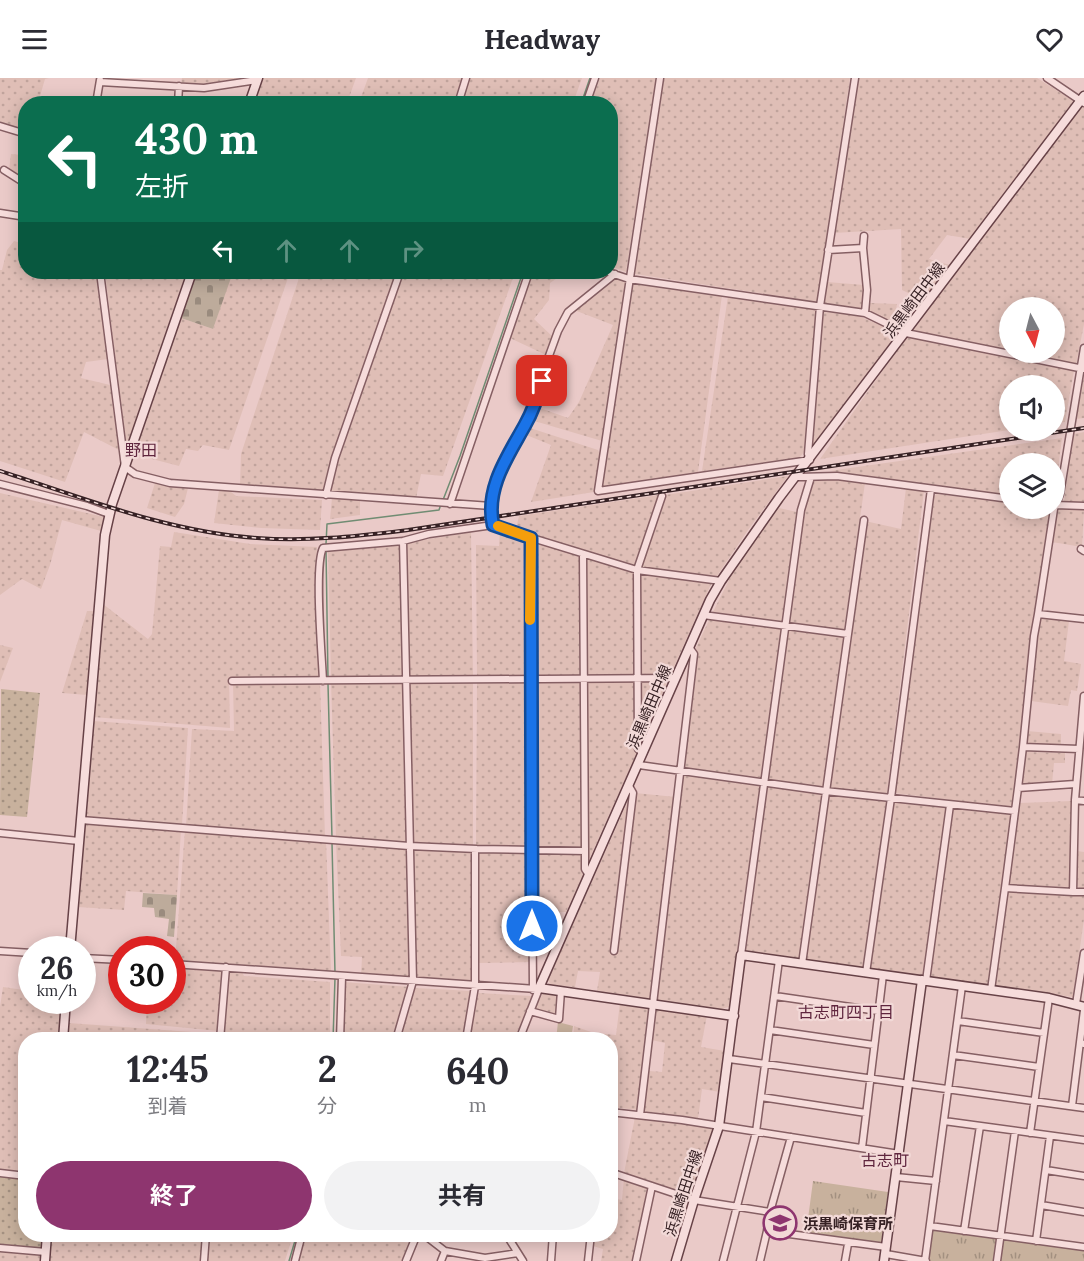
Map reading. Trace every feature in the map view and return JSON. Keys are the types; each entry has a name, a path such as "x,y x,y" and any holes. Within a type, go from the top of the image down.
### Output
{"main road":[{"path":"252,96 258,79"},
{"name":"浜黒崎田中線","path":"536,989 639,765 703,615 721,581 779,498 798,477 1083,100"},
{"path":"71,936 101,575 109,514 190,279"},
{"name":"浜黒崎田中線","path":"676,1261 719,1126 741,955"},
{"path":"741,955 1049,998 1081,1007"},
{"path":"885,1254 924,981"},
{"path":"536,989 734,1016"},
{"path":"64,1032 65,1014"},
{"path":"46,1257 47,1242"}],"street":[{"path":"460,96 466,78"},
{"path":"589,96 595,78"},
{"path":"660,78 598,491 810,460 808,454 820,306 855,78"},
{"path":"1047,78 1083,100"},
{"path":"97,96 100,80 204,88 258,79"},
{"path":"178,96 179,86"},
{"path":"0,126 18,132"},
{"path":"4,170 18,179"},
{"path":"0,213 18,216"},
{"path":"864,236 867,290 865,313"},
{"path":"828,250 863,248"},
{"path":"618,275 629,279 865,313 906,333 1082,369"},
{"path":"101,279 125,467 135,474 170,483 490,506"},
{"path":"326,495 335,458 398,279"},
{"path":"450,504 527,279"},
{"path":"493,525 490,506 497,479 538,398 546,364 563,322 568,312 605,279"},
{"path":"1065,466 1084,348"},
{"path":"798,477 837,476 999,498"},
{"path":"741,955 801,510 810,477"},
{"path":"0,484 87,506 109,514"},
{"path":"866,972 931,489"},
{"path":"643,753 638,749 637,570 662,496"},
{"path":"1065,505 1084,506"},
{"path":"991,990 1023,747 1034,636 1052,519"},
{"path":"802,964 864,520"},
{"path":"323,681 319,591 320,555 323,549 403,541 429,534 493,525 637,570 721,581"},
{"path":"522,1032 536,989 532,850 531,538"},
{"path":"398,1032 413,981 403,541"},
{"path":"583,554 585,868 589,876"},
{"path":"1038,614 1084,619"},
{"path":"703,615 848,634"},
{"path":"640,1115 694,654 689,647"},
{"path":"232,681 676,678"},
{"path":"1073,892 1075,784 1084,696"},
{"path":"1023,747 1079,749"},
{"path":"639,765 825,791 1015,811"},
{"path":"1018,788 1075,784"},
{"path":"614,951 633,793 629,786"},
{"path":"1075,800 1084,801"},
{"path":"924,981 950,804"},
{"path":"81,820 409,846 585,851"},
{"path":"0,833 79,841"},
{"path":"467,1032 476,986 475,849"},
{"path":"1005,888 1084,892"},
{"path":"0,951 18,952"},
{"path":"1072,1106 1082,1043 1084,953"},
{"path":"723,1261 756,1132 779,960"},
{"path":"186,965 536,989"},
{"path":"221,1032 226,967"},
{"path":"862,1148 883,975"},
{"path":"340,1032 342,977"},
{"path":"767,1231 848,1244 885,1254 926,1261 963,986"},
{"path":"530,1011 559,1019 561,992"},
{"path":"774,996 879,1011"},
{"path":"1030,1133 1049,998"},
{"path":"958,1021 1044,1033"},
{"path":"770,1030 874,1046"},
{"path":"953,1055 1039,1067"},
{"path":"729,1059 1084,1108"},
{"path":"761,1097 866,1113"},
{"path":"618,1113 899,1154"},
{"path":"944,1121 1084,1140"},
{"path":"964,1231 980,1126"},
{"path":"997,1261 1015,1131"},
{"path":"1036,1240 1050,1136"},
{"path":"760,1261 770,1212 791,1137"},
{"path":"1046,1170 1084,1176"},
{"path":"0,1173 18,1175"},
{"path":"618,1175 694,1200 770,1212"},
{"path":"896,1177 936,1181"},
{"path":"636,1261 652,1186"},
{"path":"1041,1205 1084,1212"},
{"path":"930,1226 1084,1247"},
{"path":"204,1261 205,1242"},
{"path":"295,1261 300,1242"},
{"path":"406,1261 414,1242"},
{"path":"433,1242 445,1251 485,1257 518,1253"},
{"path":"511,1242 523,1261"},
{"path":"551,1261 552,1242"},
{"path":"588,1261 590,1242"},
{"path":"845,1261 848,1244"},
{"path":"0,1248 46,1257"},
{"path":"441,1261 445,1251"}],"shaded area":[{"path":"0,78 49,78 45,79 40,96 18,96 18,128 0,123"},
{"path":"182,78 241,78 203,84 181,83"},
{"path":"263,78 356,78 350,96 257,96"},
{"path":"368,78 462,78 456,96 362,96"},
{"path":"470,78 582,78 576,96 464,96"},
{"path":"600,78 656,78 626,272 618,269 618,96 594,96"},
{"path":"664,78 850,78 817,302 635,274"},
{"path":"858,78 1037,78 1073,102 971,239 947,235 929,259 950,265 925,301 902,290 901,229 834,233"},
{"path":"1084,107 1084,324 1076,365 1065,363 1065,297 999,297 999,349 911,332 1062,131 1080,108"},
{"path":"11,154 18,155 18,177 9,170"},
{"path":"14,241 18,242 18,279 99,279 108,359 86,362 81,378 110,385 119,450 84,432 65,482 0,461 0,270 2,270 7,250"},
{"path":"106,279 184,279 126,451"},
{"path":"230,279 288,279 229,450 203,445 198,451 186,449 179,466 133,454 181,318 213,329"},
{"path":"299,279 394,279 323,490 240,485 241,454"},
{"path":"401,279 513,279 443,476 421,474 416,498 331,491 338,462"},
{"path":"531,279 556,279 550,283 549,300 534,319 552,336 546,355 510,338"},
{"path":"614,279 626,281 602,441 531,420 537,407 568,418 579,402 613,325 574,310"},
{"path":"633,282 722,295 698,472 605,487 602,485"},
{"path":"827,282 864,285 862,309 824,303"},
{"path":"728,296 816,309 804,452 799,458 702,471"},
{"path":"870,303 897,304 896,310 912,317 905,326 899,326 869,311"},
{"path":"823,312 856,315 887,328 883,335 892,340 812,451"},
{"path":"908,335 999,354 999,363 1041,363 1074,370 1065,422 1065,375 999,375 999,432 820,459"},
{"path":"1084,376 1084,418 1076,419"},
{"path":"527,427 598,450 600,454 594,492 531,502 551,445 524,434"},
{"path":"1084,432 1084,503 1065,502 1073,434"},
{"path":"1041,441 1062,441 1060,453 999,453 999,494 829,471"},
{"path":"788,476 717,576 641,568 665,495"},
{"path":"836,479 865,483 844,630 789,623 804,511 812,480"},
{"path":"155,483 188,488 184,504 175,517 147,508"},
{"path":"906,488 924,490 887,794 829,788 865,521 901,529"},
{"path":"219,490 230,491 236,496 322,500 320,530 261,528 214,523"},
{"path":"0,493 104,517 101,531 62,520 41,589 22,579 0,595"},
{"path":"937,494 999,502 999,519 1049,519 1012,808 895,793 934,496"},
{"path":"659,495 635,567 516,529 519,516"},
{"path":"332,498 360,500 360,515 330,519"},
{"path":"779,508 797,512 783,623 712,614 734,570"},
{"path":"1065,509 1084,510 1082,547 1052,542 1056,519 1065,519"},
{"path":"500,530 530,540 529,677 477,678 476,545 499,546"},
{"path":"174,532 250,544 317,547 320,678 229,678 230,728 93,717 103,604 148,639 152,634 160,546 171,547"},
{"path":"471,532 473,677 409,677 406,543"},
{"path":"533,540 581,556 582,677 533,677"},
{"path":"401,544 402,677 331,677 328,550"},
{"path":"586,558 636,573 636,677 586,677"},
{"path":"639,575 712,582 670,676 640,677"},
{"path":"87,611 94,611 87,695 62,693"},
{"path":"1039,617 1069,621 1064,661 1081,664 1077,691 1071,690 1068,706 1031,701"},
{"path":"710,618 782,627 761,778 684,768 698,655 696,648"},
{"path":"788,628 845,636 824,788 768,780"},
{"path":"0,645 13,648 0,682"},
{"path":"637,680 637,753 587,864 586,681"},
{"path":"640,680 668,680 640,745"},
{"path":"409,681 473,681 473,847 412,844"},
{"path":"477,681 529,681 530,848 476,847"},
{"path":"533,681 582,681 583,847 534,847"},
{"path":"331,682 403,682 407,842 336,838"},
{"path":"233,683 320,683 325,837 186,826 192,729 234,731"},
{"path":"93,721 188,728 182,825 85,818"},
{"path":"1027,731 1061,734 1061,746 1027,745"},
{"path":"1025,752 1065,753 1065,763 1054,763 1052,784 1021,784"},
{"path":"683,773 761,784 732,1006 721,1009 657,1001"},
{"path":"766,784 823,792 800,960 743,952"},
{"path":"827,793 887,799 864,968 806,960"},
{"path":"631,794 676,797 653,999 597,991 600,972 578,971 575,987 551,985 548,980"},
{"path":"893,800 948,806 923,976 869,969"},
{"path":"1072,801 1070,887 1010,885 1020,803"},
{"path":"952,806 1011,813 989,986 929,978"},
{"path":"85,823 181,830 177,895 126,891 124,910 78,907"},
{"path":"185,830 326,841 331,972 186,962 186,936 177,936"},
{"path":"336,842 406,847 410,975 408,979 361,975 362,957 341,956"},
{"path":"413,848 473,851 474,983 416,979"},
{"path":"478,851 530,852 530,962 478,963"},
{"path":"1077,851 1084,852 1084,889 1080,889 1077,885"},
{"path":"534,852 583,853 584,873 566,912 534,912"},
{"path":"1008,891 1084,896 1084,919 1073,997 995,986"},
{"path":"186,968 223,971 219,1031 146,1024 146,1014 186,1014"},
{"path":"228,972 242,972 244,976 330,982 330,1032 224,1032"},
{"path":"343,982 410,987 396,1032 342,1032"},
{"path":"3,987 18,989 18,1014 60,1014 59,1032 18,1032 18,1171 0,1170 0,1007"},
{"path":"415,988 472,991 463,1032 401,1032"},
{"path":"478,993 532,996 517,1032 470,1032"},
{"path":"543,993 559,995 558,1016 535,1009"},
{"path":"620,1003 652,1007 638,1110 618,1108 616,1032"},
{"path":"656,1008 707,1015 701,1047 725,1051 720,1092 702,1089 698,1119 643,1111 649,1071 662,1072 665,1043 652,1040"},
{"path":"69,1023 192,1032 68,1032"},
{"path":"574,1026 591,1032 574,1032"},
{"path":"635,1117 714,1128 690,1195 624,1173"},
{"path":"624,1178 650,1188 633,1261 601,1261 603,1249 593,1246 593,1242 618,1242 618,1199 622,1200"},
{"path":"50,1242 203,1242 202,1261 49,1261"},
{"path":"208,1242 291,1242 285,1261 207,1261"},
{"path":"303,1242 411,1243 403,1261 297,1261"},
{"path":"0,1250 41,1254 41,1261 0,1261"}],"green space":[{"path":"194,279 231,279 213,329 181,318"},
{"path":"1,689 40,693 27,817 0,815"},
{"path":"143,893 177,895 174,936 167,936 169,919 155,917 154,908 142,907"},
{"path":"558,1022 573,1026 572,1032 557,1032"},
{"path":"0,1176 18,1177 18,1242 42,1242 41,1250 0,1246"},
{"path":"813,1181 888,1192 881,1244 806,1234"},
{"path":"931,1228 1084,1250 1084,1261 926,1261"}],"waterway":[{"path":"584,96 590,78"},
{"path":"443,500 521,279"},
{"path":"326,544 327,524 439,510 441,504"},
{"path":"326,549 328,679"},
{"path":"328,684 332,838"},
{"path":"332,843 335,973"},
{"path":"333,1032 335,978"},
{"path":"289,1261 295,1242"}],"railway":[{"path":"0,471 127,512 191,529 257,538 314,539 408,530 1084,428"}],"slow traffic":[{"path":"498,526 531,538 530,620"}],"place":[{"name":"浜黒崎保育所","path":"780,1223"}],"district":[{"name":"野田","path":"141,450"},
{"name":"古志町四丁目","path":"846,1012"},
{"name":"古志町","path":"885,1160"}],"route":[{"path":"532,926 531,538 493,525 490,506 497,479 538,398 542,381"}]}
